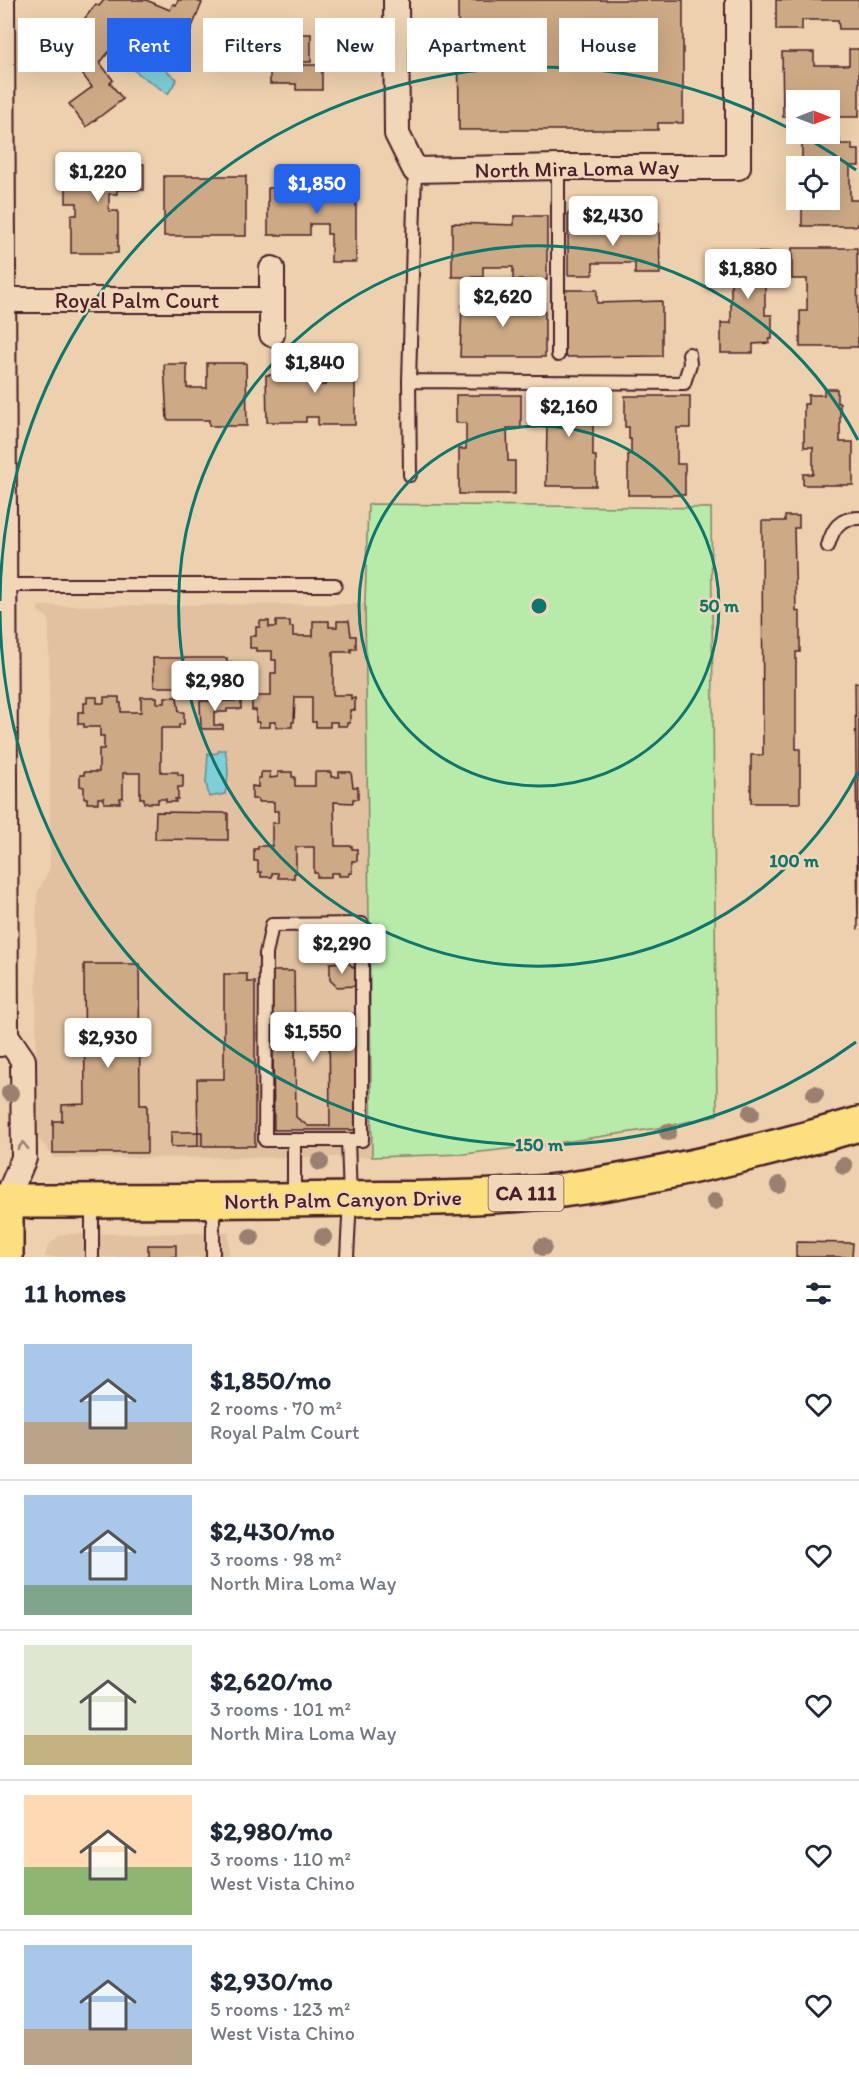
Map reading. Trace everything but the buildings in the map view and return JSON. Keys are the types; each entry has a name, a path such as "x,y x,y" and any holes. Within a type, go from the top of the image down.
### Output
{"main road":[{"name":"North Palm Canyon Drive","path":"2,1196 92,1201 213,1202 468,1198 560,1190 674,1172 859,1124"},
{"path":"2,1196 6,1257"}],"street":[{"path":"2,1196 24,1158 23,1060 3,1040 3,0"},
{"path":"396,0 397,134 415,170"},
{"name":"North Mira Loma Way","path":"415,170 738,167 738,0"},
{"path":"272,269 272,334"},
{"name":"Royal Palm Court","path":"3,300 272,300"}],"lane":[{"path":"558,167 558,355"},
{"path":"410,475 409,381 415,170"},
{"path":"409,381 684,383 690,364 689,354"},
{"path":"828,546 833,529 848,518 859,518"},
{"path":"4,585 336,585"},
{"path":"362,924 362,1140 348,1140 265,1140 267,954 272,925 362,924"},
{"path":"294,1140 294,1200"},
{"path":"347,1257 350,1199 348,1140"},
{"path":"92,1201 92,1257"},
{"path":"213,1202 213,1257"}],"shaded area":[{"path":"365,604 372,1157 54,1158 38,1138 36,1081 37,894 50,868 49,619 38,611 38,606"},
{"path":"229,1233 229,1257 45,1257 48,1246 61,1234"}],"green space":[{"path":"368,504 711,508 717,1115 665,1127 564,1142 464,1154 372,1157 365,604"}],"water":[{"path":"136,72 168,72 177,79 168,94"},
{"path":"219,750 225,750 226,756 228,772 225,794 209,797 206,783 208,754 218,753"}]}
